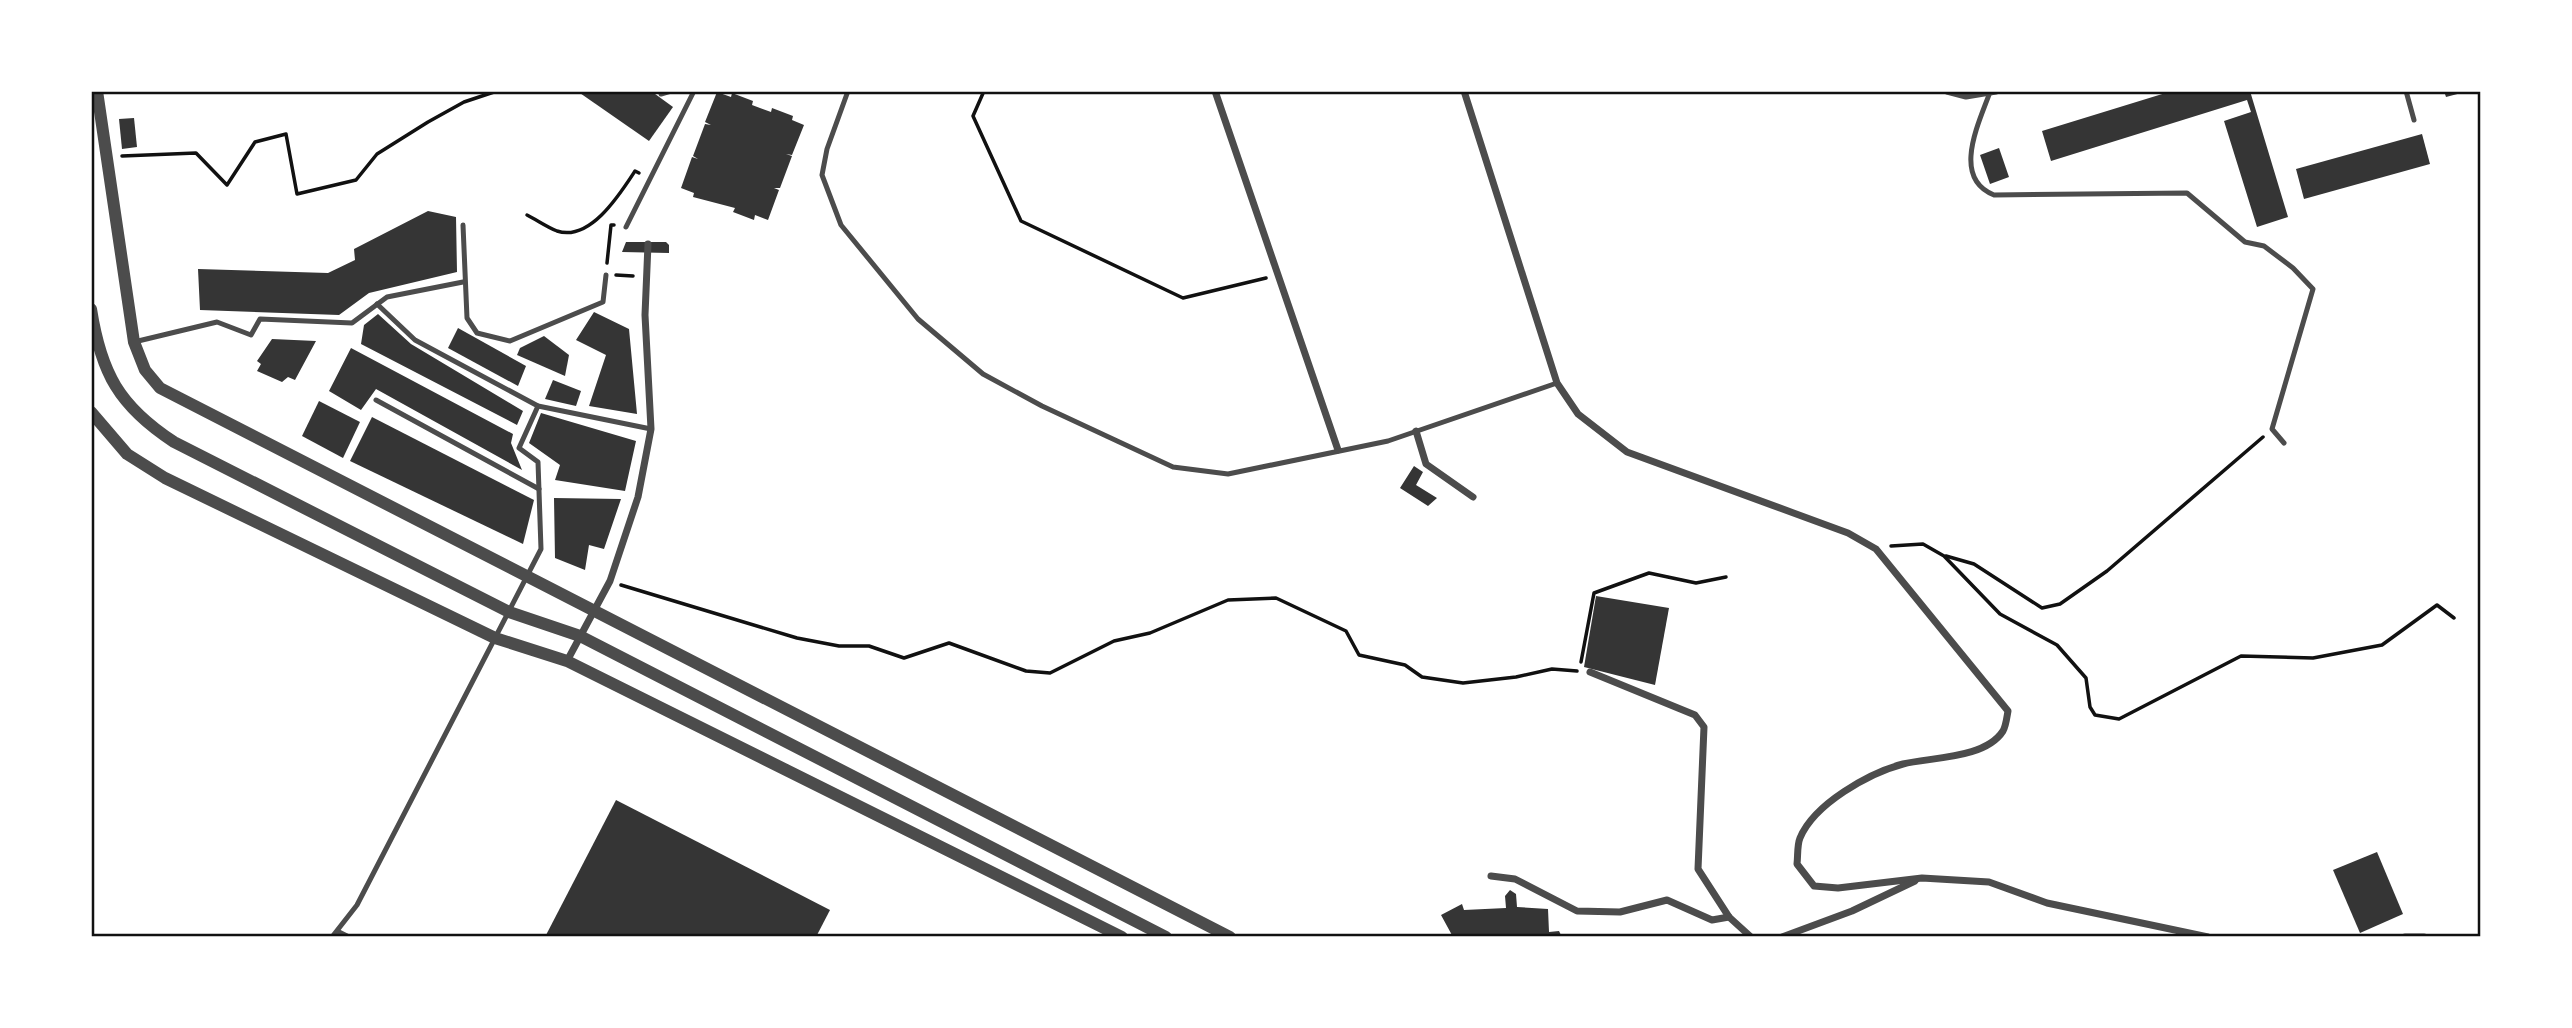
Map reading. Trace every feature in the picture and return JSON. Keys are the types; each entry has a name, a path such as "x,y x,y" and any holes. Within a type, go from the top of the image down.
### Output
{"street":[{"path":"97,91 96,112 107,157 134,342 145,370 168,394 1230,937"},
{"path":"1215,91 1338,450"},
{"path":"1464,91 1557,383 1578,414 1627,452 1848,533 1875,549 2008,710 2004,731 1988,745 1948,758 1902,764 1854,784 1814,818 1800,839 1797,864 1814,886 1838,888 1922,878 1989,882 2047,904 2208,937"},
{"path":"1947,91 1966,96 1996,91"},
{"path":"567,661 595,613 610,580 638,498 652,429 645,315 648,244"},
{"path":"91,309 103,366 125,401 146,424 165,436 509,612 580,636 1166,937"},
{"path":"91,412 127,454 165,478 495,638 567,661 1122,937"},
{"path":"1416,431 1426,464 1473,497"},
{"path":"1590,672 1695,715 1704,727 1698,869 1729,917 1751,937"},
{"path":"1491,876 1515,879 1577,911 1620,912 1667,900 1712,920 1729,917"},
{"path":"1782,937 1852,911 1922,878"},
{"path":"2405,937 2424,937"}],"lane":[{"path":"661,94 671,91"},
{"path":"626,227 694,91"},
{"path":"2406,91 2414,120"},
{"path":"846,92 827,149 822,175 841,225 918,319 983,374 1042,406 1173,467 1228,474 1388,441 1557,383"},
{"path":"1990,92 1971,143 1971,172 1980,190 1994,195 2187,193 2245,242 2264,246 2293,268 2313,289 2272,429 2284,443"},
{"path":"463,225 463,282 467,318 477,333 510,341 603,302 606,275"},
{"path":"134,342 217,322 251,335 260,319 352,323 387,297 463,282"},
{"path":"377,304 415,340 538,406 652,429"},
{"path":"376,400 539,489"},
{"path":"332,937 339,932 357,905 541,549 538,462 519,448 538,406"},
{"path":"339,932 349,937"}],"path":[{"path":"107,157 196,153 227,185 255,142 286,134 297,194 356,180 377,154 464,102 497,91"},
{"path":"984,91 973,116 1021,220 1183,298 1276,275"},
{"path":"527,215 558,231 573,233 609,211 635,171 650,178"},
{"path":"611,225 606,275 646,276"},
{"path":"1875,549 1923,544 1944,556 1974,564 2042,608 2060,604 2107,570 2272,429"},
{"path":"1944,556 2000,614 2057,645 2086,678 2090,706 2095,715 2119,719 2241,656 2313,658 2382,645 2437,605 2454,618"},
{"path":"610,580 657,598 797,638 839,646 869,646 905,658 949,643 1026,671 1051,673 1114,640 1150,633 1227,600 1276,598 1346,631 1359,655 1405,665 1422,677 1463,683 1552,670 1580,671 1594,593 1649,573 1696,583 1726,577"}],"building":[{"path":"577,91 651,91 673,107 649,141"},
{"path":"2172,91 2250,91 2288,217 2257,227 2224,121 2251,112 2247,100 2051,161 2042,131"},
{"path":"2444,91 2465,91 2465,92 2446,97"},
{"path":"717,92 731,97 732,93 771,112 772,108 793,116 792,120 804,125 792,155 786,154 792,156 780,188 774,188 779,190 768,220 755,215 754,220 733,212 735,208 693,197 694,193 681,188 692,157 698,159 693,156 705,124 711,125 705,122"},
{"path":"134,118 137,147 122,149 119,119"},
{"path":"2422,134 2430,164 2304,199 2296,169"},
{"path":"1999,148 2009,177 1990,184 1980,155"},
{"path":"428,211 456,217 457,272 369,293 339,315 200,310 198,269 328,273 355,260 354,249"},
{"path":"626,242 666,242 669,245 669,253 622,252"},
{"path":"594,312 629,329 637,414 589,406 606,355 576,340"},
{"path":"378,314 411,344 523,411 517,425 361,344 364,325"},
{"path":"458,328 526,366 518,386 448,348"},
{"path":"544,336 569,355 565,376 517,355 520,348"},
{"path":"272,339 316,341 295,380 288,377 282,382 257,371 261,364 257,361"},
{"path":"351,348 513,434 511,443 522,470 376,389 361,410 329,391"},
{"path":"553,380 581,391 576,406 545,399"},
{"path":"319,401 360,422 343,458 302,436"},
{"path":"541,413 636,441 625,491 555,480 560,465 529,443"},
{"path":"372,417 534,500 523,544 350,461"},
{"path":"1414,466 1423,472 1416,485 1437,498 1428,506 1400,488"},
{"path":"554,498 621,499 604,549 589,545 585,570 555,558"},
{"path":"1596,596 1669,608 1655,685 1584,667"},
{"path":"616,800 830,910 816,937 545,937"},
{"path":"2377,852 2403,914 2360,933 2333,870"},
{"path":"1510,890 1516,894 1517,907 1548,909 1549,932 1559,931 1562,937 1453,937 1441,915 1462,904 1464,910 1506,908 1505,896"}]}
